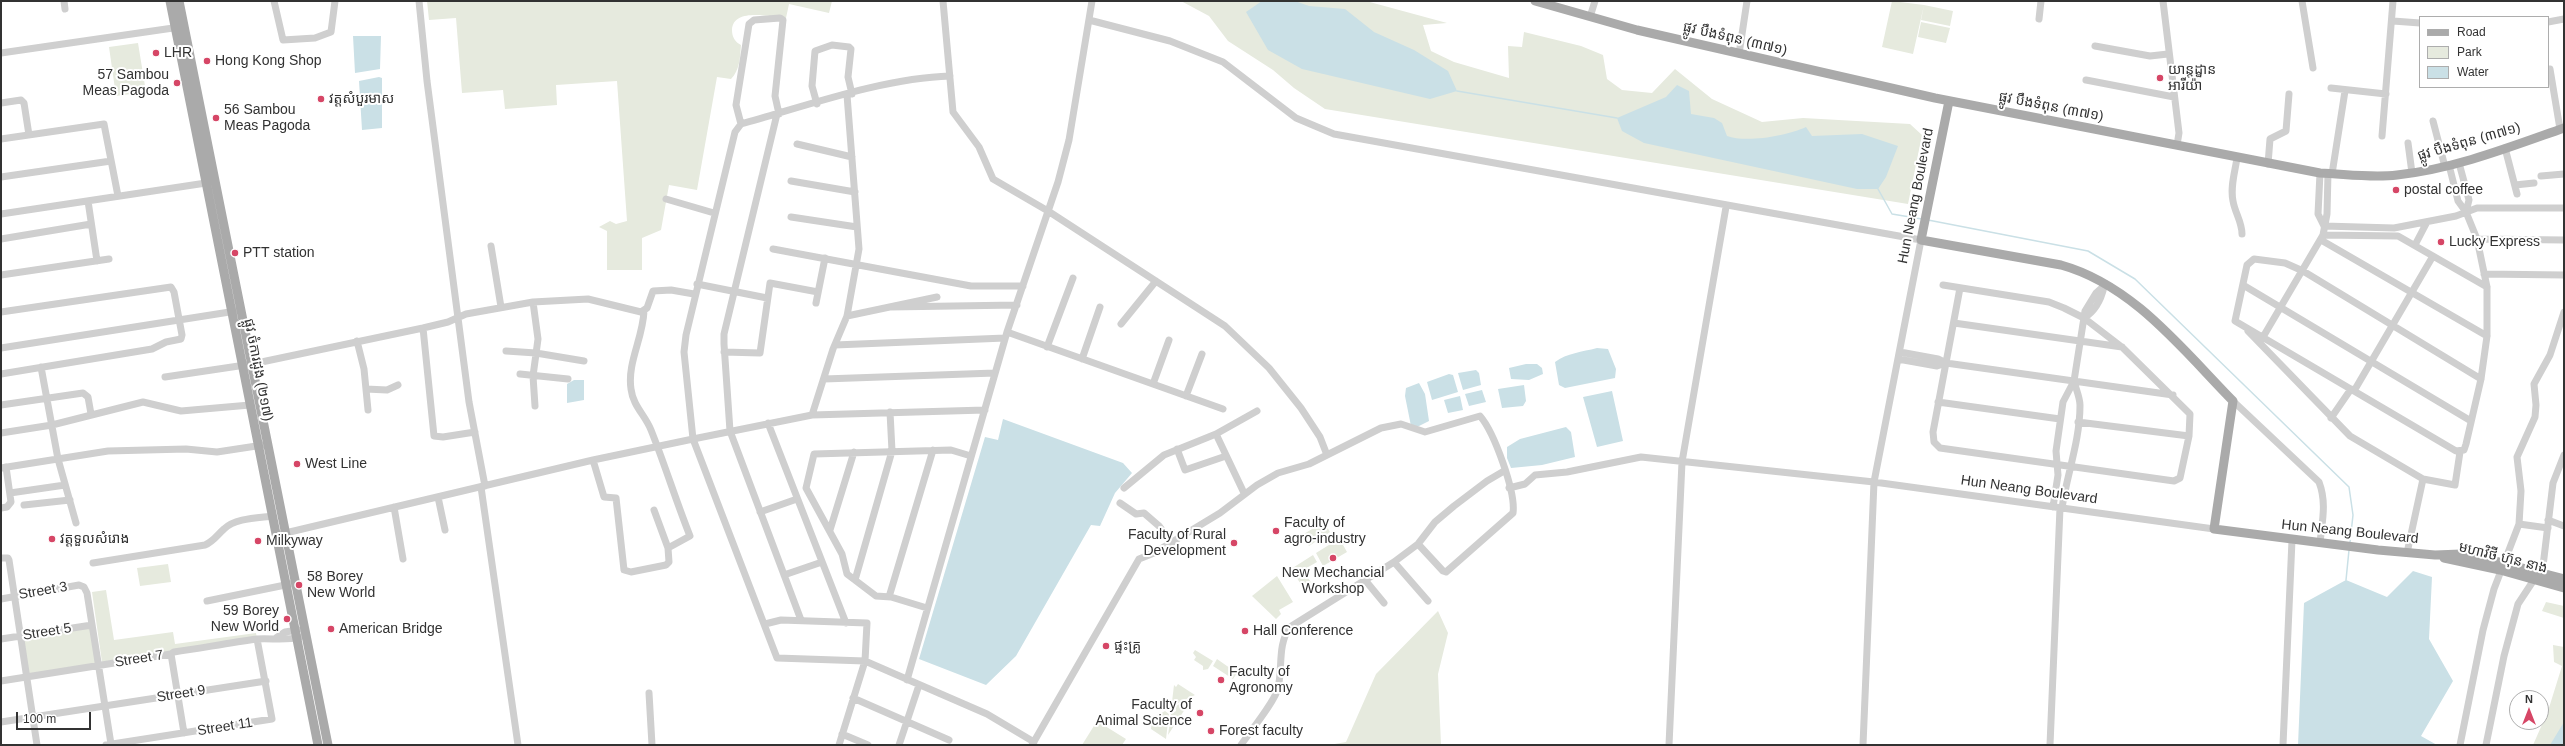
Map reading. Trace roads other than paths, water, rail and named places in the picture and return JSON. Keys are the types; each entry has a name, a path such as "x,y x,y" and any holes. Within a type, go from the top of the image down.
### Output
{"main road":[{"name":"ផ្លូវ ចំការដូង (២១៧)","path":"170,1 180,27 301,633 328,745"},
{"name":"ផ្លូវ ចំការដូង (២១៧)","path":"179,1 180,27 206,183 236,311"},
{"name":"ផ្លូវ បឹងទំពុន (៣៧១)","path":"1535,1 1590,18 1739,54 1950,101 2268,164 2327,173 2374,176 2412,173 2460,163 2562,129"},
{"name":"Hun Neang Boulevard","path":"1921,240 1950,101"},
{"path":"1921,240 2061,265 2084,271 2144,311 2233,401 2214,529"},
{"name":"ផ្លូវ ចំការដូង (២១៧)","path":"247,365 250,405 263,445 273,516 281,534"},
{"name":"Hun Neang Boulevard","path":"2214,529 2321,544 2435,555"},
{"name":"មហាវិថី ហ៊ុន នាង","path":"2435,555 2502,566 2537,575 2564,588"},
{"path":"2537,575 2564,579"},
{"name":"ផ្លូវ ចំការដូង (២១៧)","path":"301,633 318,745"}],"street":[{"path":"274,1 283,40 315,38 331,32 335,1"},
{"path":"419,1 427,82 458,317 483,486 518,745"},
{"path":"943,1 953,112 979,147 993,179 1048,211 1225,326 1269,368 1301,408 1320,437 1327,455"},
{"path":"907,680 1006,335 1048,211 1069,140 1092,1"},
{"path":"1590,18 1595,1"},
{"path":"1739,54 1747,1"},
{"path":"2039,19 2041,1"},
{"path":"2163,1 2168,54 2179,133 2177,145"},
{"path":"2302,1 2313,68"},
{"path":"2382,136 2393,21 2393,1"},
{"path":"741,124 736,105 749,24 754,20 780,18 783,20 775,96 778,114 724,334 724,352 730,431 801,620"},
{"path":"2549,22 2564,19"},
{"path":"1089,20 1170,41 1223,62 1296,118 1334,134 1921,240"},
{"path":"2393,21 2419,23"},
{"path":"1,53 180,27"},
{"path":"812,415 835,345 847,316 859,249 848,77 850,48 835,45 824,47 815,51 812,86 817,104"},
{"path":"2095,46 2150,56 2168,54"},
{"path":"2550,69 2562,129"},
{"path":"950,76 925,77 741,124 732,137 694,294 684,352 693,439 777,658 865,661 987,714 1033,744 1139,559 1172,543 1220,513 1244,493 1278,473 1309,464 1390,424 1401,424 1425,432 1480,416 1488,425 1500,452 1513,508 1512,515 1446,572 1443,571 1418,544"},
{"path":"2086,80 2174,97"},
{"path":"2331,88 2345,91 2350,89 2386,94"},
{"path":"2263,337 2322,237 2324,226 2318,214 2345,91"},
{"path":"2268,164 2270,139 2283,134 2286,131 2289,94"},
{"path":"1,103 21,100 24,103 29,134"},
{"path":"2242,325 2350,436 2423,480 2455,485 2460,452 2466,444 2481,379 2487,336 2487,287 2477,240 2466,212 2458,201 2433,121"},
{"path":"1,139 104,124 118,196"},
{"path":"2408,143 2412,173"},
{"path":"797,144 852,157"},
{"path":"2505,148 2517,194"},
{"path":"2237,158 2231,190 2233,203 2242,224 2242,234"},
{"path":"1,177 111,161"},
{"path":"2460,163 2469,200 2466,212"},
{"path":"2541,176 2564,174"},
{"path":"791,181 855,192"},
{"path":"1,214 206,183"},
{"path":"2515,186 2534,183"},
{"path":"666,199 714,213"},
{"path":"88,201 97,261"},
{"path":"1669,745 1682,462 1726,206"},
{"path":"2324,226 2394,228 2427,222 2477,208 2564,208"},
{"path":"791,217 857,228"},
{"path":"2414,245 2427,222"},
{"path":"1,238 91,224"},
{"path":"2322,237 2398,236 2487,287"},
{"path":"2322,237 2487,336"},
{"name":"Hun Neang Boulevard","path":"1921,240 1874,482 2214,529"},
{"path":"2477,240 2564,240"},
{"path":"491,246 501,307"},
{"path":"773,249 971,286 1023,286"},
{"path":"2331,418 2353,390 2371,362 2433,256"},
{"path":"816,303 825,258"},
{"path":"1,275 109,259"},
{"path":"2460,452 2235,321 2247,265 2254,259 2278,261 2302,272 2481,379"},
{"path":"2484,274 2564,275"},
{"path":"1047,346 1072,278"},
{"path":"1121,324 1156,281"},
{"path":"724,352 760,353 769,299 767,298 770,283 818,292"},
{"path":"697,284 767,298"},
{"path":"1943,285 2049,302 2084,318 2123,348 2173,395 2190,414 2189,436 2182,475 2174,481 1940,448 1934,442 1933,432 1960,288"},
{"path":"2242,285 2471,421"},
{"path":"1,312 164,286 171,287 174,292 182,335 181,339 166,342 152,349 1,374"},
{"path":"2084,318 2091,314 2102,296 2105,286"},
{"path":"668,548 690,536 650,428 634,402 631,389 632,367 641,335 644,312 652,291 671,290 694,294"},
{"path":"847,316 937,297"},
{"path":"165,378 247,365 423,328 458,317 501,307 533,302 588,299 635,312 644,312"},
{"path":"533,302 538,338 533,376 535,406"},
{"path":"890,307 1016,305"},
{"path":"1082,359 1100,307"},
{"path":"1,348 236,311"},
{"path":"2460,745 2483,630 2502,566 2512,546 2519,524 2521,491 2517,457 2535,417 2536,405 2534,384 2550,355 2564,312"},
{"path":"2050,745 2059,508 2056,487 2056,450 2063,402 2074,381 2084,318"},
{"path":"1954,322 2123,348"},
{"path":"423,328 434,436 475,432"},
{"path":"835,345 1006,335 1047,346 1222,409"},
{"path":"1153,384 1169,340"},
{"path":"357,341 364,369 368,410"},
{"path":"506,352 536,353 584,361"},
{"path":"1186,396 1202,354"},
{"path":"1899,355 1918,359 1938,359 1946,363 2173,395"},
{"path":"41,367 58,459 76,523"},
{"path":"824,379 995,373"},
{"path":"520,374 568,379"},
{"path":"2059,508 2074,455 2078,422 2080,404 2074,381"},
{"path":"366,389 387,390 398,385"},
{"path":"1,405 87,394 91,414"},
{"path":"2233,401 2319,482 2324,494 2321,544"},
{"path":"1,433 52,425 143,402 181,411 250,405"},
{"path":"1938,402 2060,419"},
{"path":"281,534 593,460 812,415 985,410"},
{"path":"1124,488 1150,464 1177,449 1216,434 1257,411"},
{"path":"855,580 892,451 890,412"},
{"path":"2078,422 2189,436"},
{"path":"768,424 846,623"},
{"path":"1216,434 1244,493"},
{"path":"1,508 10,505 10,493 4,468 108,451 186,449 218,452 263,445"},
{"path":"1177,449 1185,470 1226,456"},
{"path":"889,597 933,450"},
{"path":"927,608 889,597 876,596 847,574 842,554 806,488 814,454 951,450 971,456"},
{"path":"830,530 854,452"},
{"path":"2486,745 2504,656 2518,604 2543,566 2553,483 2564,455"},
{"path":"1509,488 1526,484 1535,475 1567,472 1641,457 1874,482 1863,745"},
{"path":"593,460 604,497 616,498 624,570 631,572 666,565 669,562 668,548 654,510"},
{"path":"1241,745 1278,689 1285,634 1290,627 1394,562 1418,544 1432,526 1449,510 1487,481 1504,471"},
{"path":"2407,553 2423,480"},
{"path":"10,493 65,484"},
{"path":"2056,487 2065,488"},
{"path":"438,497 446,530"},
{"path":"760,512 797,499"},
{"path":"24,506 70,500"},
{"path":"1120,503 1136,514 1144,514 1159,526 1172,543"},
{"path":"394,507 403,559"},
{"path":"93,563 205,545 211,542 232,523 273,516"},
{"path":"2519,524 2548,524 2564,526"},
{"path":"2283,745 2292,540"},
{"path":"5,558 15,597 37,745"},
{"path":"784,575 822,562"},
{"path":"1394,562 1428,601"},
{"path":"1365,580 1384,603"},
{"path":"207,601 291,584"},
{"name":"Street 3","path":"1,599 78,585 84,587 92,626"},
{"path":"765,624 781,620 867,623 865,661 839,745"},
{"path":"92,626 105,706 109,745"},
{"name":"Street 5","path":"1,639 92,626"},
{"name":"Street 7","path":"1,681 257,639 276,638 285,632 301,633"},
{"path":"257,639 266,681"},
{"path":"171,654 184,733"},
{"name":"Street 9","path":"1,722 266,681"},
{"name":"Street 11","path":"109,745 272,719 266,681"},
{"path":"899,745 919,685"},
{"path":"649,693 652,745"},
{"path":"853,698 949,740"},
{"path":"842,734 868,745"}],"water":[{"path":"1262,1 1295,1 1309,6 1345,9 1374,32 1414,50 1448,71 1457,91 1430,99 1302,69 1268,50 1246,12"},
{"path":"353,36 381,36 380,69 355,73"},
{"path":"379,77 382,78 382,128 362,130 359,81"},
{"path":"1677,85 1689,91 1691,114 1714,118 1722,123 1727,136 1745,139 1766,138 1778,136 1806,127 1812,136 1862,134 1898,146 1886,177 1878,189 1857,189 1644,143 1622,131 1617,118 1666,97"},
{"path":"1597,348 1608,349 1616,369 1615,378 1565,388 1559,385 1555,362 1570,355"},
{"path":"1526,364 1537,364 1542,368 1543,374 1529,380 1511,379 1509,368"},
{"path":"1476,370 1479,373 1481,385 1463,390 1458,373"},
{"path":"1449,374 1453,375 1458,392 1432,400 1427,382"},
{"path":"574,380 584,380 584,400 567,403 567,384"},
{"path":"1419,383 1425,394 1429,421 1419,426 1411,426 1405,396 1406,388"},
{"path":"1524,385 1526,401 1523,406 1502,408 1498,389"},
{"path":"1482,390 1486,402 1469,406 1465,394"},
{"path":"1612,391 1623,441 1597,447 1583,397"},
{"path":"1460,396 1463,410 1448,413 1444,400"},
{"path":"1003,419 1123,463 1132,473 1115,493 1100,526 1091,525 1016,656 986,685 919,659 985,437 998,440"},
{"path":"1566,427 1571,432 1575,457 1542,465 1511,468 1507,458 1507,447 1520,439"},
{"path":"2413,571 2432,577 2429,639 2453,681 2421,736 2437,745 2298,745 2304,603 2346,580 2387,597"},
{"path":"2564,722 2564,745 2550,745"}],"waterway":[{"path":"1457,91 1617,118"},
{"path":"1878,189 1892,214 1922,219"},
{"path":"1928,220 2088,251 2135,279 2349,487 2353,515 2350,542"},
{"path":"2346,580 2349,550"}],"place":[{"name":"LHR","path":"156,53"},
{"name":"Hong Kong Shop","path":"207,61"},
{"name":"យាន្ដដ្ឋាន អារីយ៉ា","path":"2160,78"},
{"name":"57 Sambou Meas Pagoda","path":"177,83"},
{"name":"វត្តសំបួរមាស","path":"321,99"},
{"name":"56 Sambou Meas Pagoda","path":"216,118"},
{"name":"postal coffee","path":"2396,190"},
{"name":"Lucky Express","path":"2441,242"},
{"name":"PTT station","path":"235,253"},
{"name":"West Line","path":"297,464"},
{"name":"Faculty of agro-industry","path":"1276,531"},
{"name":"វត្តទួលសំរោង","path":"52,539"},
{"name":"Milkyway","path":"258,541"},
{"name":"Faculty of Rural Development","path":"1234,543"},
{"name":"New Mechancial Workshop","path":"1333,558"},
{"name":"58 Borey New World","path":"299,585"},
{"name":"59 Borey New World","path":"287,619"},
{"name":"American Bridge","path":"331,629"},
{"name":"Hall Conference","path":"1245,631"},
{"name":"ផ្ទះគ្រូ","path":"1106,646"},
{"name":"Faculty of Agronomy","path":"1221,680"},
{"name":"Faculty of Animal Science","path":"1200,713"},
{"name":"Forest faculty","path":"1211,731"}]}
